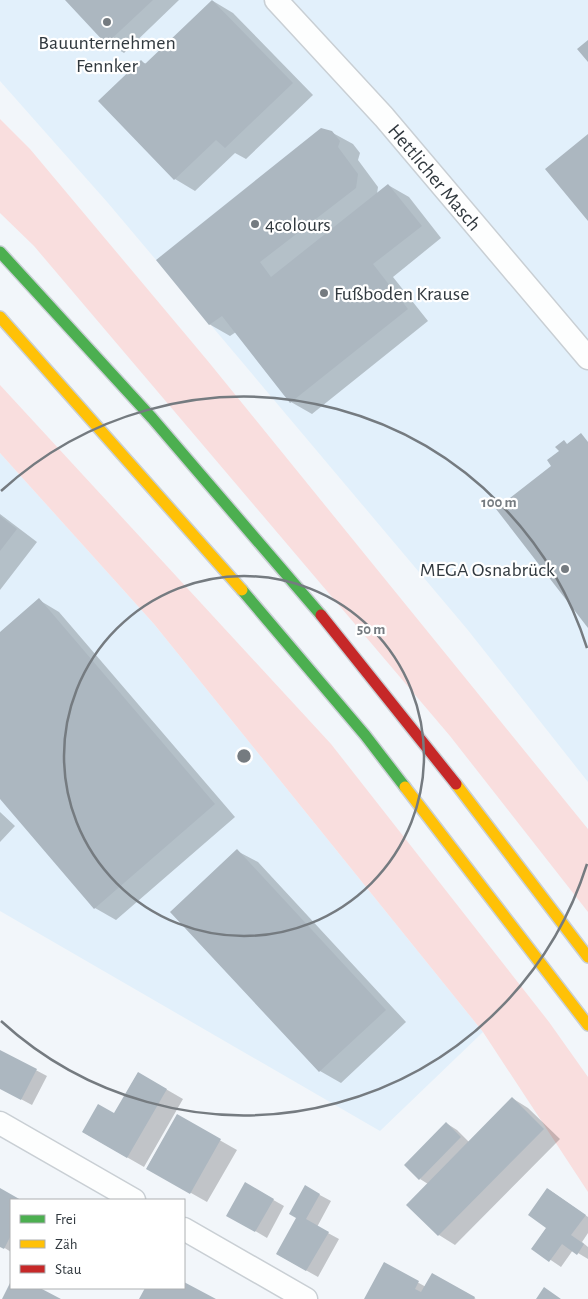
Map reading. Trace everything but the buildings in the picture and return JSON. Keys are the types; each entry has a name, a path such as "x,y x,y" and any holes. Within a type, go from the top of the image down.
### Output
{"highway":[{"path":"0,252 83,341 240,520 394,705 588,958"},
{"path":"0,317 216,559 365,735 588,1025"}],"street":[{"name":"Hettlicher Masch","path":"276,0 384,117 588,358"},
{"path":"0,1123 132,1199"},
{"path":"185,1230 306,1299"}],"shaded area":[{"path":"0,0 588,0 588,782 467,629 108,203 0,81"},
{"path":"0,119 30,149 207,360 588,829 588,912 450,736 34,246 0,213"},
{"path":"0,385 331,744 549,1022 588,1077 588,1192 483,1032 154,624 0,453"},
{"path":"0,453 154,624 483,1032 380,1131 0,911"}],"traffic: fast":[{"path":"0,252 152,418 321,615"},
{"path":"242,590 365,735 405,787"}],"traffic: slow":[{"path":"0,317 242,590"},
{"path":"456,784 588,957"},
{"path":"405,787 588,1025"}],"traffic: jam":[{"path":"321,615 456,784"}],"place":[{"name":"Bauunternehmen Fennker","path":"107,22"},
{"name":"4colours","path":"255,224"},
{"name":"Fußboden Krause","path":"324,293"},
{"name":"MEGA Osnabrück","path":"565,569"}]}
